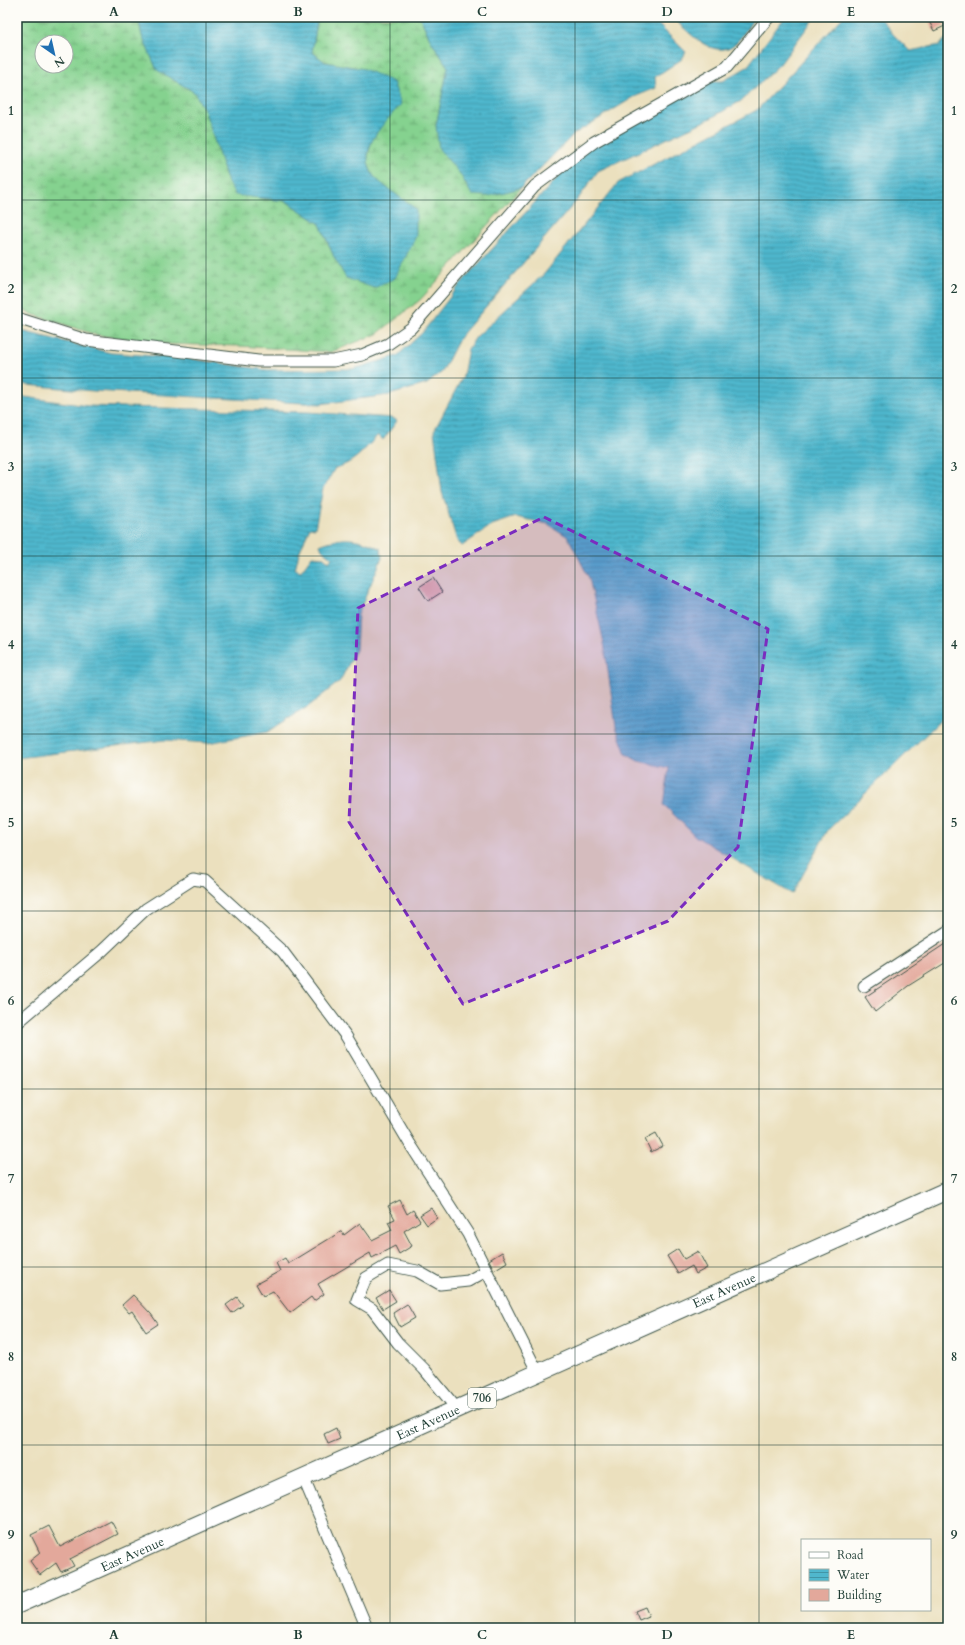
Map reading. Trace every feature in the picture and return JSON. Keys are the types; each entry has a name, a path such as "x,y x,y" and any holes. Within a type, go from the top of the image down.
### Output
{"main road":[{"name":"East Avenue","path":"17,1605 948,1190"}],"street":[{"path":"17,318 86,340 258,361 333,361 362,355 388,344 411,328 535,186 594,142 727,67 769,17"},
{"path":"17,1023 102,952 146,909 193,880 205,881 283,952 346,1036 410,1144 468,1234 538,1373"},
{"path":"864,986 948,931"},
{"path":"457,1409 424,1369 398,1343 372,1309 357,1300 366,1278 388,1265 417,1271 440,1284 468,1281 486,1271"},
{"path":"304,1477 366,1628"}],"highlighted area":[{"path":"544,517 768,629 738,847 668,921 463,1004 349,822 358,608"}],"green space":[{"path":"17,17 138,17 142,36 157,69 194,92 205,111 228,183 261,199 286,201 320,224 334,257 373,176 367,161 372,139 383,124 364,69 325,62 312,52 318,17 420,17 431,41 448,67 436,126 472,195 488,196 521,188 420,300 377,334 331,352 240,346 169,344 97,335 32,314 17,306 17,137 22,130 17,93"}],"water":[{"path":"138,17 318,17 312,52 325,62 364,69 393,82 401,104 375,136 370,146 368,155 369,165 373,175 386,187 416,209 416,236 395,278 374,288 346,278 334,257 320,224 286,201 235,195 228,183 205,111 194,92 157,70 142,36"},
{"path":"420,17 651,17 686,52 682,59 655,77 656,88 634,97 574,134 521,188 488,196 472,195 460,174 439,149 436,126 448,67 431,41"},
{"path":"672,17 755,17 737,42 729,48 720,49 702,43"},
{"path":"785,17 815,17 780,64 741,101 709,119 598,171 578,199 460,337 442,372 427,384 389,395 320,404 94,391 27,385 17,382 17,330 111,353 184,358 267,370 353,369 397,356 422,333 461,283 580,153 708,81 723,81 747,67"},
{"path":"843,17 880,17 893,34 910,51 940,45 948,36 948,713 828,830 792,894 695,836 664,805 669,768 638,761 626,754 616,727 604,643 589,578 568,537 548,524 516,517 492,525 462,546 457,541 442,492 434,431 463,376 468,349 476,337 545,273 618,183 757,110"},
{"path":"17,396 88,406 307,412 393,418 397,421 383,440 378,435 354,459 335,468 323,489 315,528 310,527 299,553 295,569 301,571 312,556 324,557 329,562 332,558 322,550 320,545 337,540 358,540 381,549 382,558 358,614 356,650 340,681 309,706 267,732 208,743 165,740 17,758"}],"building":[{"path":"927,17 941,17 945,26 934,31"},
{"path":"433,578 442,592 428,601 419,587"},
{"path":"948,942 948,961 908,986 875,1012 865,997"},
{"path":"656,1133 663,1146 651,1152 645,1139"},
{"path":"400,1200 407,1214 413,1210 420,1221 404,1231 412,1246 399,1254 395,1246 372,1258 370,1253 318,1284 324,1294 314,1301 311,1297 290,1313 273,1291 263,1296 256,1284 280,1271 276,1263 285,1258 288,1264 342,1231 344,1235 360,1223 372,1240 392,1230 388,1222 395,1219 388,1206"},
{"path":"431,1208 437,1218 427,1225 420,1215"},
{"path":"678,1249 684,1259 698,1251 707,1268 696,1274 692,1266 678,1274 667,1256"},
{"path":"502,1252 507,1262 494,1270 489,1260"},
{"path":"389,1290 396,1301 383,1309 376,1298"},
{"path":"133,1295 151,1314 158,1324 146,1332 132,1311 129,1313 122,1305"},
{"path":"237,1297 243,1305 232,1313 226,1305"},
{"path":"407,1304 415,1318 400,1327 393,1313"},
{"path":"336,1428 340,1439 328,1444 324,1434"},
{"path":"111,1521 118,1534 70,1559 74,1566 61,1572 56,1563 40,1575 30,1561 40,1553 31,1535 49,1526 60,1547"},
{"path":"645,1607 649,1616 639,1620 635,1611"}]}
